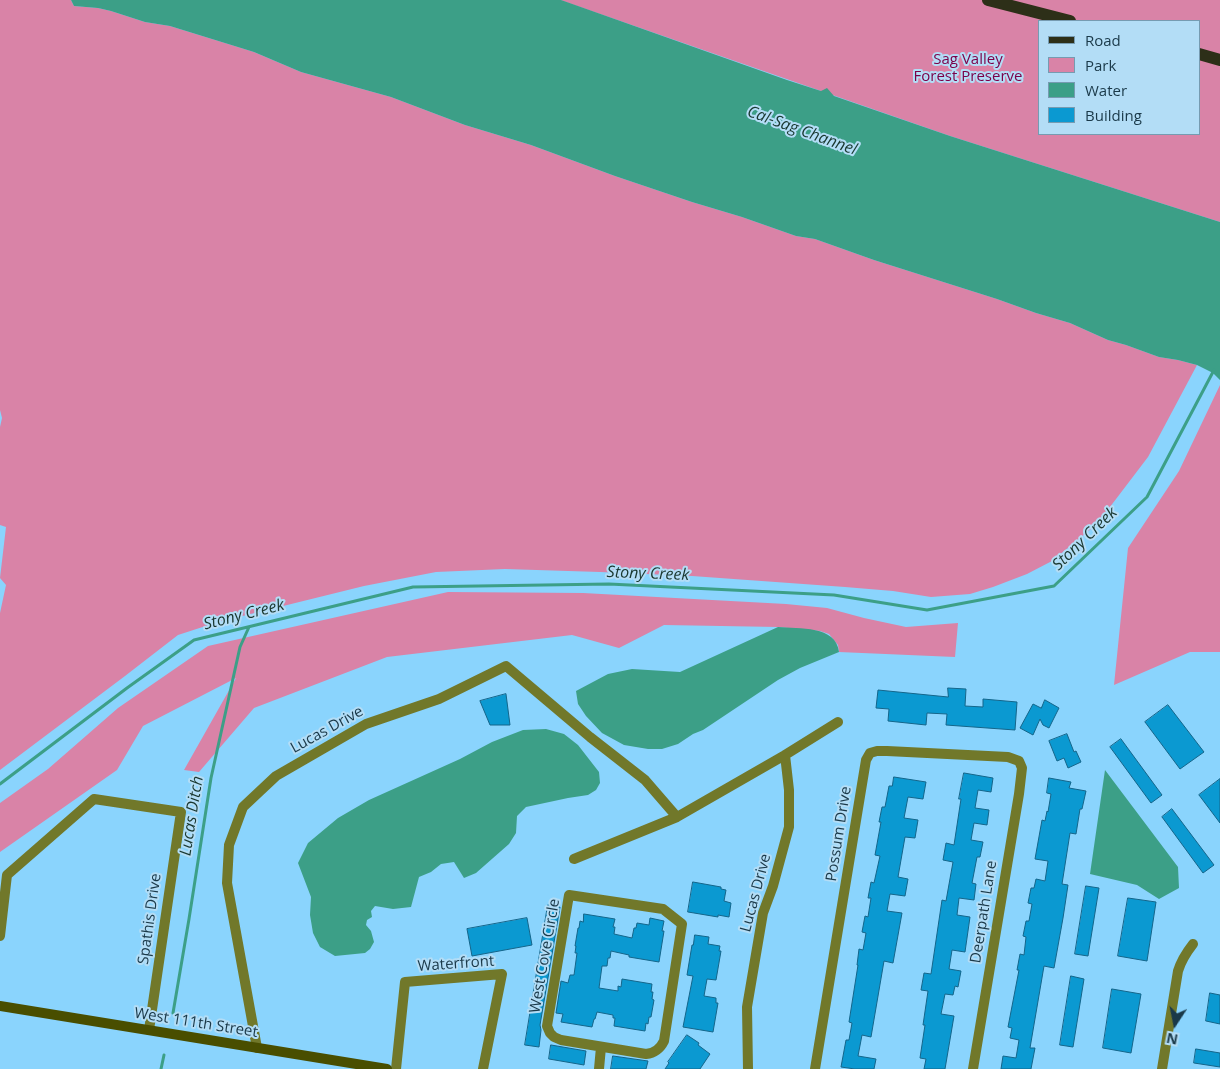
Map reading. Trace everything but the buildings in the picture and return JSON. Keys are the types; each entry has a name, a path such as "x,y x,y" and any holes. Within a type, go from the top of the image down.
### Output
{"main road":[{"path":"988,0 1066,20"},
{"path":"1200,54 1220,60"},
{"name":"West 111th Street","path":"0,1006 387,1069"}],"street":[{"name":"Lucas Drive","path":"257,1048 227,883 229,845 244,807 276,776 366,724 439,699 506,666 645,780 676,817"},
{"path":"574,859 676,817 785,755 838,722"},
{"name":"Possum Drive","path":"815,1069 866,760 870,753 887,751 999,756 1019,761"},
{"name":"Lucas Drive","path":"748,1069 747,1007 762,913 774,886 789,827 789,790 785,755"},
{"name":"Deerpath Lane","path":"973,1069 1021,783 1022,768 1019,761"},
{"name":"Spathis Drive","path":"0,936 7,875 94,799 181,812 149,1030"},
{"name":"West Cove Circle","path":"569,895 663,909 682,924 662,1046 652,1053 646,1054 601,1047 561,1040 554,1037 548,1026 569,895"},
{"path":"1162,1069 1178,971 1186,952 1193,944"},
{"name":"Waterfront","path":"396,1069 405,982 502,974 483,1069"},
{"path":"599,1069 601,1047"}],"green space":[{"path":"0,0 71,0 74,6 98,8 145,22 170,26 254,52 301,72 391,97 465,125 531,145 692,202 796,236 815,239 1070,323 1108,340 1159,357 1197,365 1148,457 1097,524 1052,561 1027,574 993,587 970,594 931,597 893,591 692,576 505,569 436,572 364,586 218,622 178,635 0,770 0,613 6,585 0,578 6,527 0,525 0,427 2,418 0,410"},
{"name":"Sag Valley Forest Preserve","path":"560,0 1220,0 1220,222 950,136"},
{"path":"1220,385 1220,652 1190,652 1114,685 1128,548 1179,471"},
{"path":"448,592 583,593 786,604 827,608 906,627 958,623 955,657 839,652 838,645 829,634 820,631 778,627 664,625 619,648 572,635 387,657 254,708 199,772 184,770 236,678 143,726 117,770 0,852 0,803 48,769 118,708 208,646"}],"water":[{"name":"Cal-Sag Channel","path":"71,0 561,0 787,80 821,91 827,88 834,96 950,136 1220,222 1220,380 1213,373 1197,365 1159,357 1108,340 1070,323 815,239 796,236 692,202 531,145 465,125 391,97 301,72 254,52 170,26 145,22 98,8 74,6"},
{"path":"778,627 815,630 824,633 836,643 839,652 800,668 778,680 703,730 678,744 662,749 624,745 602,733 578,704 576,691 608,674 632,669 680,672"},
{"path":"546,729 564,734 578,745 599,772 600,783 596,790 588,795 526,807 517,816 516,833 509,844 476,873 464,878 454,862 441,864 431,872 419,877 411,907 393,909 375,906 371,911 372,917 367,920 366,925 371,931 374,942 365,953 335,956 320,947 313,933 310,915 311,897 298,863 308,843 338,818 369,800 460,759 492,742 523,730"},
{"path":"1105,770 1178,867 1179,888 1159,899 1137,885 1090,874"}],"waterway":[{"name":"Stony Creek","path":"0,784 194,640 413,587 609,584 834,595 927,610 1054,586 1147,497 1214,370"},
{"name":"Lucas Ditch","path":"173,1013 211,778 240,647 249,627"},
{"name":"Lucas Ditch","path":"161,1069 164,1055"}]}
